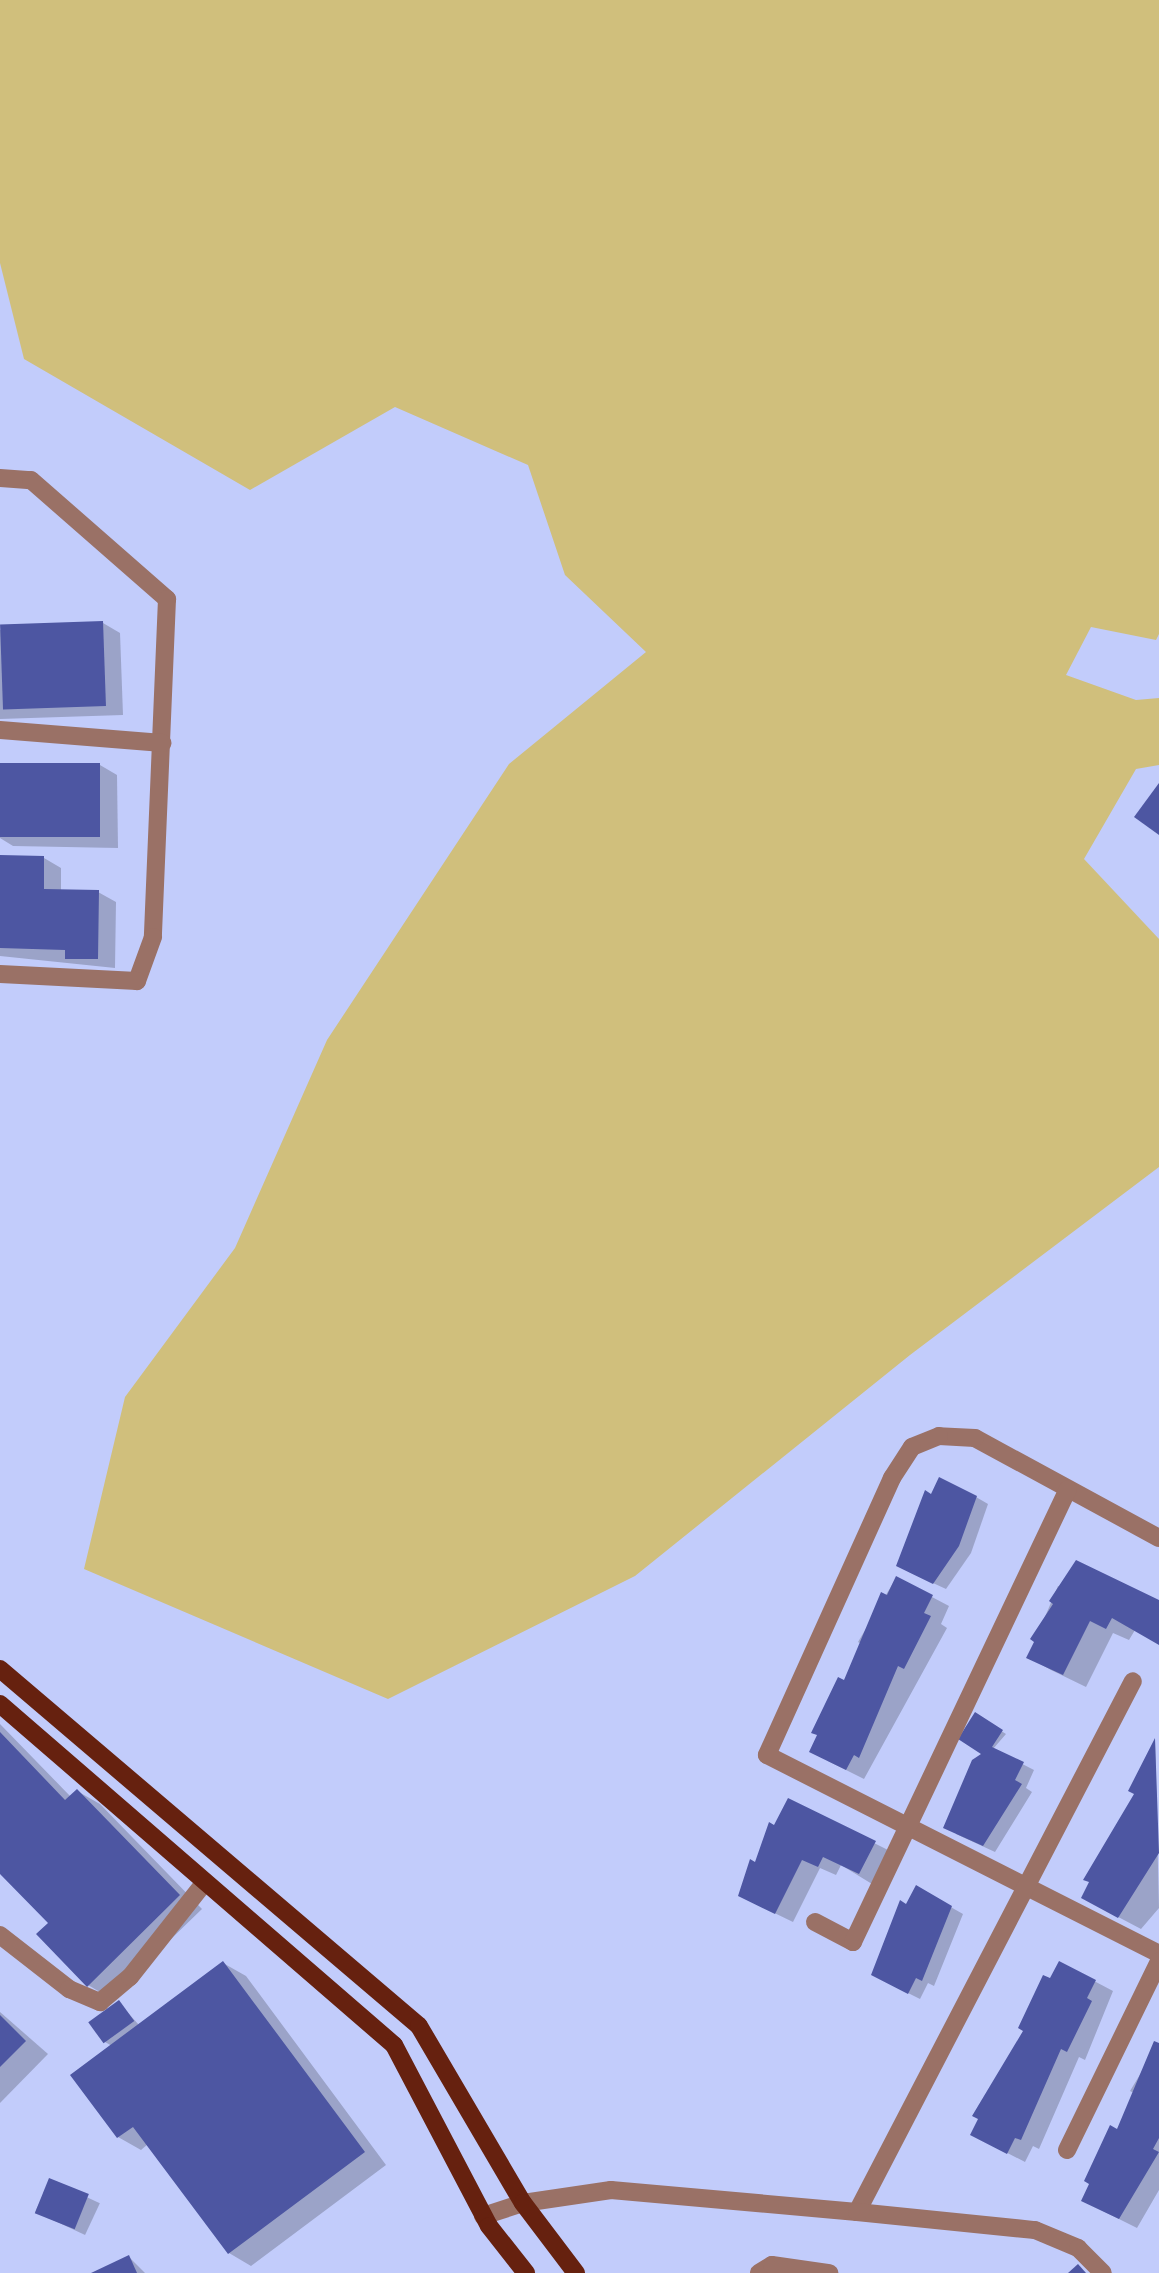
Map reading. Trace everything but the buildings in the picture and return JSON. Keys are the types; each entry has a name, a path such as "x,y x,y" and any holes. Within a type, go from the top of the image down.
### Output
{"main road":[{"path":"0,1669 419,2026 523,2203 576,2273"},
{"path":"0,1704 394,2045 483,2217 526,2273"}],"street":[{"path":"0,478 31,480 167,599 153,937 137,981 0,974"},
{"path":"0,730 162,743"},
{"path":"1159,1538 975,1438 939,1436 912,1447 892,1478 767,1755 1159,1954"},
{"path":"815,1922 853,1942 910,1827 1068,1489"},
{"path":"857,2212 1133,1681"},
{"path":"0,1935 69,1989 100,2002 130,1977 205,1882"},
{"path":"1067,2150 1159,1961"},
{"path":"483,2217 523,2203 611,2190 857,2212 1035,2230 1077,2248 1103,2273"},
{"path":"759,2273 772,2265 829,2273"}],"shaded area":[{"path":"0,0 1159,0 1159,634 1156,640 1091,627 1066,675 1136,700 1159,698 1159,765 1136,769 1084,859 1159,939 1159,1167 910,1355 635,1576 388,1699 84,1569 125,1397 235,1248 327,1040 509,764 646,652 565,575 528,465 395,407 250,490 24,359 0,263"}]}
